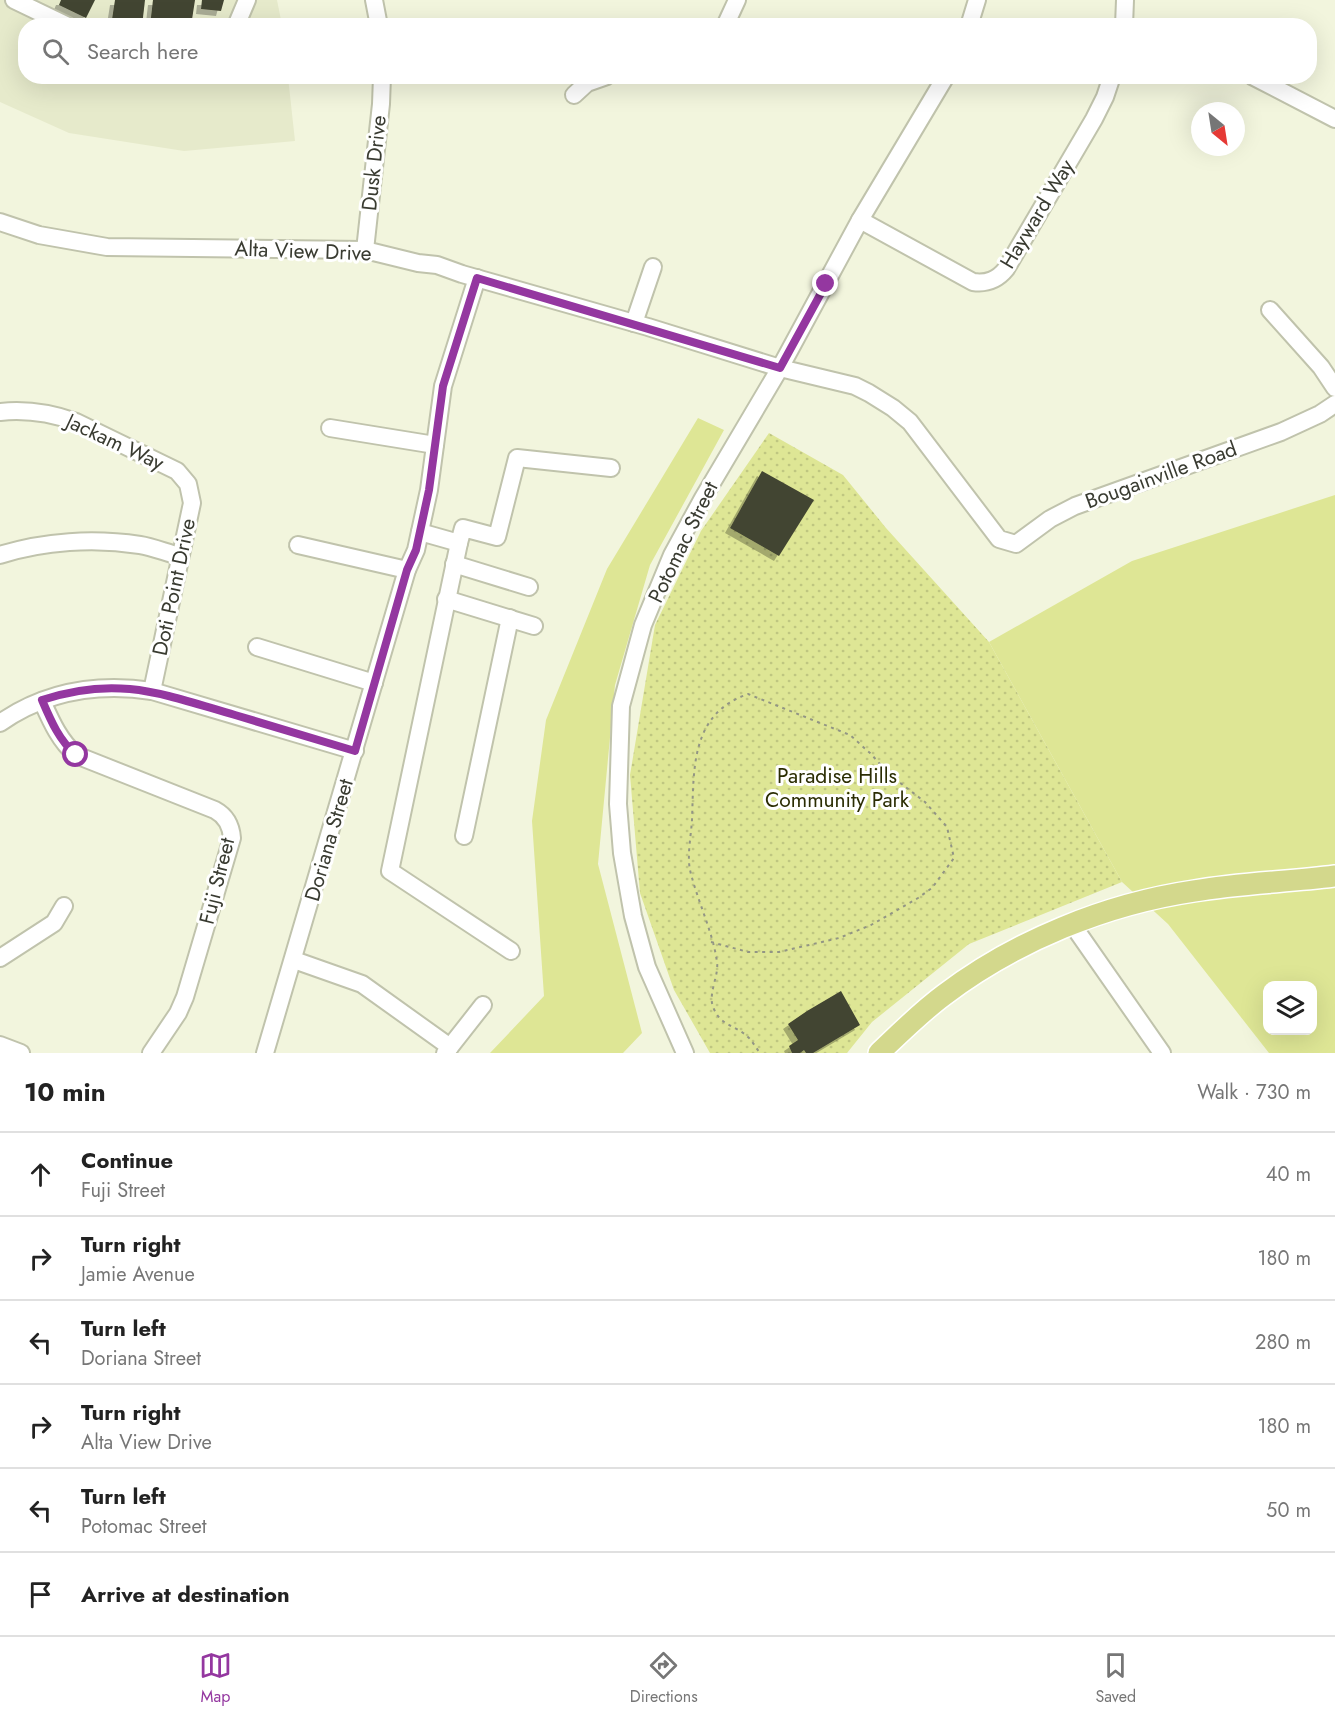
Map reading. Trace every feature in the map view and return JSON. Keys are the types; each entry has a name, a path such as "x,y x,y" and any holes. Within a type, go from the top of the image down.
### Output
{"main road":[{"path":"879,1053 944,995 1024,945 1072,924 1124,907 1188,892 1335,876"}],"street":[{"path":"14,0 51,18"},
{"path":"239,18 247,0"},
{"path":"374,0 377,18"},
{"path":"729,18 737,0"},
{"path":"971,18 976,0"},
{"path":"1125,0 1127,18"},
{"name":"Dusk Drive","path":"365,250 382,84"},
{"path":"574,95 585,84"},
{"name":"Potomac Street","path":"685,1053 648,967 633,916 622,853 618,804 621,706 643,625 672,555 780,368 861,220 941,84"},
{"name":"Hayward Way","path":"861,220 973,282 984,283 996,279 1006,269 1089,127 1109,84"},
{"path":"1267,84 1335,119"},
{"name":"Alta View Drive","path":"0,222 39,235 107,247 365,250 418,264 436,265 780,368 855,386 882,400 910,422 993,531"},
{"path":"634,323 653,267"},
{"name":"Doriana Street","path":"265,1053 407,570 416,550 429,490 443,386 477,278"},
{"path":"1270,310 1321,367 1335,388"},
{"name":"Bougainville Road","path":"993,531 999,539 1016,544 1050,519 1075,506 1281,432 1320,414 1335,404"},
{"name":"Jackam Way","path":"0,412 33,411 69,420 177,471 188,484"},
{"path":"330,428 435,446"},
{"path":"511,951 390,871 446,599 463,528 497,537 517,458 611,468"},
{"name":"Doti Point Drive","path":"153,691 192,503 188,484"},
{"path":"420,532 459,543"},
{"path":"0,555 47,544 94,542 141,545 180,556"},
{"path":"298,545 407,570"},
{"path":"454,564 529,587"},
{"path":"446,599 534,626"},
{"path":"464,836 510,618"},
{"path":"256,647 374,683"},
{"path":"0,723 42,700 78,690 115,687 153,691 355,751"},
{"name":"Fuji Street","path":"42,700 60,738 76,755 215,810 225,817 231,827 232,837 185,997 178,1013 151,1053"},
{"path":"0,958 54,923 64,906"},
{"path":"1072,924 1162,1053"},
{"path":"294,960 362,984 447,1050 483,1005"},
{"path":"0,1045 21,1053"}],"path":[{"path":"711,942 748,952 780,952 839,938 871,925 932,888 954,858 947,827 925,802 890,775 850,735 748,694 732,700 717,712 705,728 694,765 689,867 711,942 717,960 712,1004 719,1020 750,1038 760,1053"}],"shaded area":[{"path":"0,0 277,0 281,18 18,18 18,84 289,84 295,141 184,151 69,133 0,102"}],"green space":[{"path":"698,418 724,430 650,565 615,685 598,864 642,1033 623,1053 490,1053 544,996 532,821 546,720 607,569"},
{"name":"Paradise Hills Community Park","path":"769,433 843,475 886,528 989,642 1122,882 969,944 872,1022 847,1053 710,1053 674,990 640,893 630,775 655,625 701,531"},
{"path":"1335,495 1335,1053 1269,1053 1168,924 1122,882 989,642 1132,561"}],"building":[{"path":"61,0 95,0 86,18 59,5"},
{"path":"115,0 145,0 143,18 112,18"},
{"path":"153,0 195,0 192,18 151,18"},
{"path":"202,0 224,0 221,11 201,9"},
{"path":"762,471 814,500 779,556 730,528"},
{"path":"841,991 860,1025 813,1053 806,1053 804,1050 800,1053 792,1053 789,1046 798,1040 788,1024"}],"route":[{"path":"76,755 64,745 42,700 78,690 115,687 153,691 355,751 407,570 416,550 429,490 443,386 477,278 780,368 826,284"}]}
